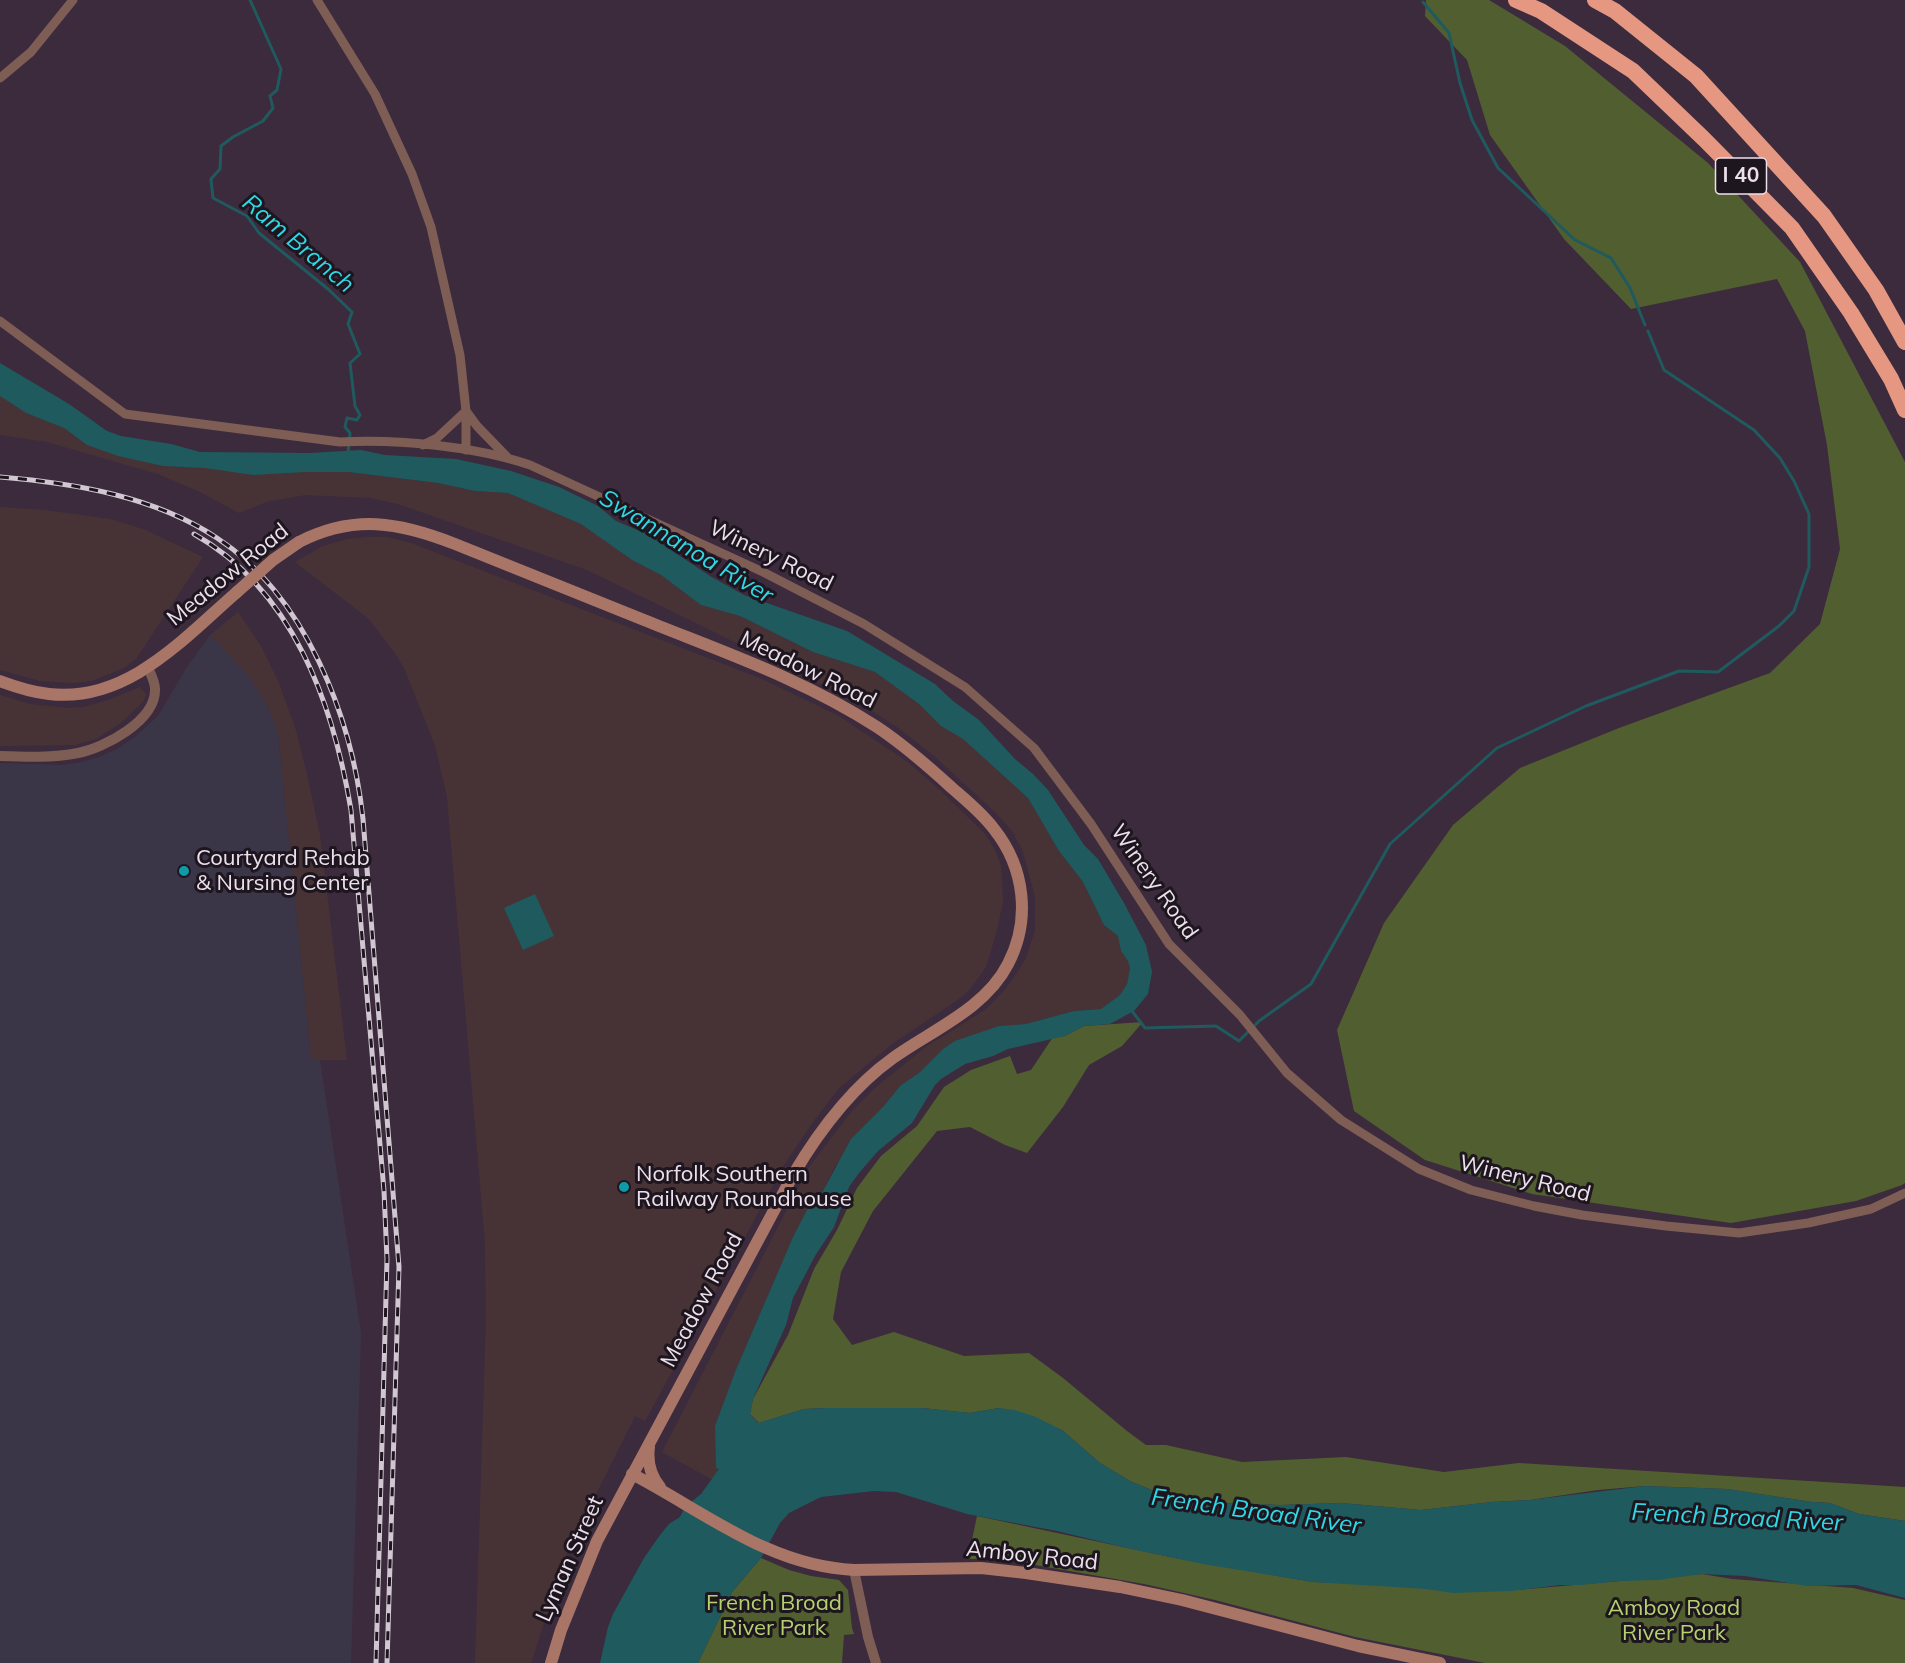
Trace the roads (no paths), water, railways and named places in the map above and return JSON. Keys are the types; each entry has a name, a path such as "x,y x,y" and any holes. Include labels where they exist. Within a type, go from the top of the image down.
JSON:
{"highway":[{"name":"I 40","path":"1516,0 1541,11 1633,71 1792,228 1851,313 1891,379 1905,410"},
{"name":"I 40","path":"1595,0 1615,11 1696,76 1824,216 1876,290 1905,342"}],"main road":[{"name":"Meadow Road","path":"0,681 48,694 74,695 110,687 148,668 273,560 298,542 333,528 353,524 388,524 409,528 445,540 803,686 866,720 916,757 982,815 998,834 1014,860 1022,890 1023,913 1015,950 1003,974 976,1004 893,1058 876,1072 820,1132 793,1175 632,1474"},
{"path":"651,1439 649,1464 654,1478 663,1490"},
{"name":"Amboy Road","path":"632,1474 763,1548 783,1557 822,1567 854,1570 981,1568 1120,1587 1182,1600 1358,1646 1440,1663"},
{"name":"Lyman Street","path":"551,1663 561,1630 585,1569 632,1474"}],"street":[{"path":"0,78 31,52 73,0"},
{"path":"317,0 375,94 412,174 431,227 460,356 466,411 466,450"},
{"name":"Winery Road","path":"0,321 125,414 340,442 360,441 423,446 507,457 530,465 763,572 864,624 965,687 1034,748 1090,824 1169,944 1240,1015 1287,1073 1341,1120 1419,1169 1471,1190 1534,1206 1645,1224 1739,1233 1808,1223 1871,1209 1905,1193"},
{"path":"423,446 437,438 466,411"},
{"path":"466,411 507,457"},
{"path":"0,756 76,754 116,739 141,717 153,699 154,684 148,668"},
{"path":"854,1570 876,1663"}],"water":[{"name":"French Broad River","path":"0,363 69,404 107,431 121,436 171,444 200,452 310,453 361,450 385,455 456,459 511,471 559,487 598,506 616,521 647,534 710,576 744,595 847,631 935,684 979,720 1048,790 1084,845 1098,859 1146,945 1152,972 1148,994 1134,1011 1110,1024 1084,1026 1065,1036 1008,1049 965,1064 935,1085 912,1123 878,1151 849,1187 834,1227 815,1256 793,1298 786,1325 753,1399 750,1414 758,1423 804,1409 922,1408 970,1413 999,1408 1015,1410 1062,1430 1100,1463 1130,1481 1166,1496 1214,1503 1281,1505 1341,1503 1421,1510 1645,1486 1727,1489 1830,1503 1859,1514 1905,1521 1905,1598 1856,1585 1807,1586 1745,1576 1702,1574 1658,1580 1453,1593 1426,1589 1313,1582 1203,1564 1057,1531 967,1514 896,1492 874,1491 821,1497 789,1513 780,1523 761,1558 732,1592 698,1663 600,1663 613,1614 644,1558 669,1524 680,1517 685,1507 701,1494 719,1469 716,1468 715,1426 735,1372 793,1237 809,1206 823,1191 851,1139 901,1085 919,1073 943,1049 955,1041 999,1026 1026,1024 1074,1011 1101,1009 1120,995 1127,984 1130,968 1121,951 1118,936 1104,925 1083,882 1059,851 1028,798 963,739 941,726 919,704 875,672 813,652 740,616 701,605 661,575 632,560 581,524 508,493 475,491 438,483 348,472 253,475 205,468 163,466 118,456 87,445 64,428 26,413 0,396"},
{"path":"535,894 554,936 523,950 504,908"}],"waterway":[{"name":"Ram Branch","path":"250,0 281,69 277,90 270,96 273,108 263,121 221,146 220,169 211,179 213,198 247,216 259,233 328,289 352,312 348,324 360,354 350,363 355,406 360,415 357,420 347,418 345,427 350,433 348,453"},
{"path":"1423,2 1449,33 1460,83 1472,120 1498,168 1575,240 1611,258 1630,288 1645,325"},
{"path":"1132,1011 1145,1028 1216,1026 1239,1041 1259,1021 1311,984 1390,844 1497,748 1586,706 1679,671 1718,672 1779,626 1794,611 1809,567 1809,514 1794,481 1780,458 1754,430 1664,370 1648,331"}],"railway":[{"path":"0,477 56,483 112,494 167,512 217,538 248,563 276,592 299,626 319,662 335,701 348,741 363,819 399,1267 387,1663"},
{"path":"194,534 228,558 258,586 282,618 303,653 320,690 333,730 351,810 384,1191 387,1259 376,1663"}],"place":[{"name":"Courtyard Rehab & Nursing Center","path":"184,871"},
{"name":"Norfolk Southern Railway Roundhouse","path":"624,1187"}],"water label":[{"name":"Swannanoa River","path":"686,547"}],"park label":[{"name":"French Broad River Park","path":"774,1616"},
{"name":"Amboy Road River Park","path":"1674,1620"}]}
